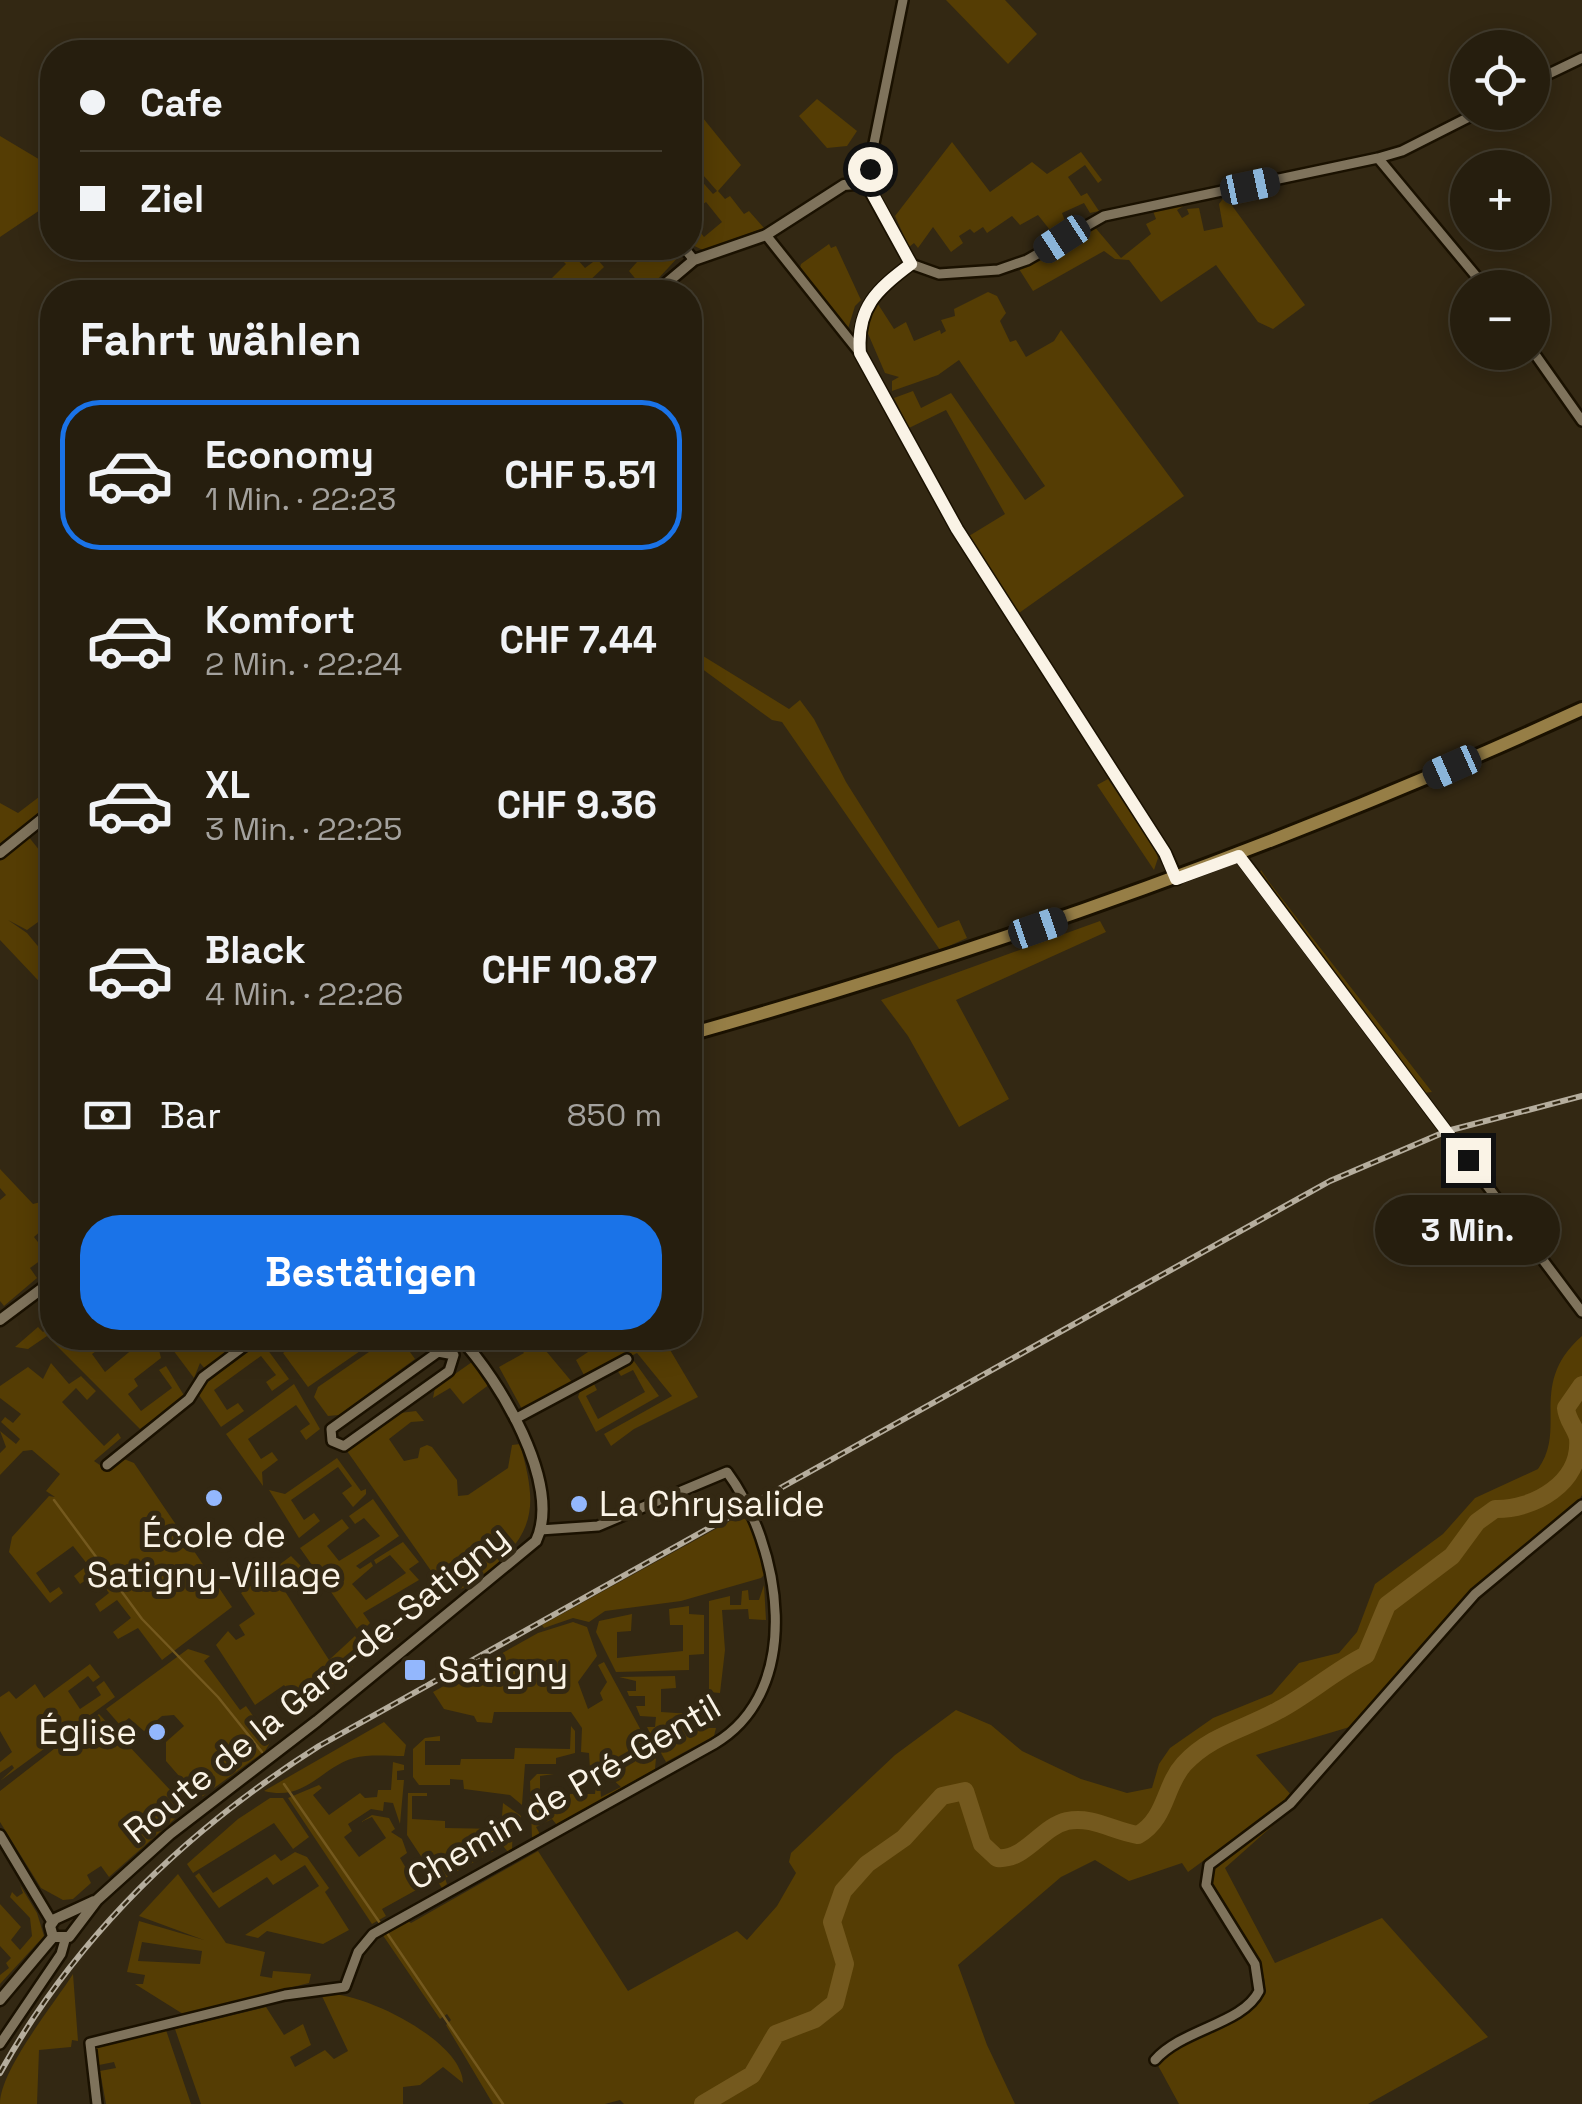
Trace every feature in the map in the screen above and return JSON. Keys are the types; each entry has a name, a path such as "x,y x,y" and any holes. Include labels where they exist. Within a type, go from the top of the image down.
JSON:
{"main road":[{"path":"702,1031 939,962 1239,856 1582,709"}],"street":[{"path":"903,0 866,182 911,264 939,274 998,270 1027,260 1104,216 1402,152 1450,127"},
{"path":"1550,73 1582,58"},
{"path":"1378,158 1471,270"},
{"path":"702,257 766,235 844,185 866,182"},
{"path":"766,235 860,353 957,529 1165,853 1176,879"},
{"path":"670,280 694,260"},
{"path":"860,353 860,326 867,304 911,264"},
{"path":"1546,370 1582,421"},
{"path":"0,853 40,821"},
{"path":"1239,856 1582,1312"},
{"path":"0,1320 40,1290"},
{"path":"107,1465 184,1404 203,1377 239,1350"},
{"path":"454,1355 442,1351 332,1429 334,1444 344,1446 440,1378 453,1368 458,1350"},
{"name":"Route de la Gare-de-Satigny","path":"0,2000 97,1900 204,1805 329,1712 533,1544 540,1530 537,1481 515,1419 495,1380 471,1350"},
{"path":"515,1419 627,1359"},
{"path":"426,1361 429,1370 440,1378"},
{"name":"Chemin de Pré-Gentil","path":"96,2104 90,2043 285,1995 346,1986 362,1945 383,1928 727,1736 746,1718 765,1686 772,1658 770,1566 756,1521 727,1472 598,1526 540,1530"},
{"path":"1155,2060 1172,2042 1242,2010 1259,1991 1256,1964 1206,1885 1204,1874 1212,1860 1290,1804 1475,1594 1582,1505"},
{"path":"0,1835 58,1920 64,1935 62,1954 0,2044"},
{"name":"Route de la Gare-de-Satigny","path":"58,1920 97,1900"},
{"path":"58,1920 64,1935"}],"shaded area":[{"path":"946,0 1005,0 1037,34 1008,64"},
{"path":"817,99 857,131 847,146 827,148 799,116"},
{"path":"702,117 741,165 718,191 725,199 730,196 744,214 749,211 764,228 703,250 702,234 704,237 722,222 706,202 702,205 702,182 713,194 717,191 702,174"},
{"path":"0,136 40,160 40,210 0,237"},
{"path":"952,142 990,192 1032,162 1047,174 1081,152 1102,180 1098,183 1085,165 1068,177 1081,196 1087,193 1099,211 1090,213 1084,203 1062,213 1068,229 1043,247 1038,239 1050,230 1038,215 1020,225 1012,216 987,233 983,227 974,233 970,229 959,236 963,243 951,252 933,227 918,248 914,243 909,247 895,216"},
{"path":"1225,196 1305,305 1273,329 1258,322 1216,265 1161,302 1129,260 1115,259 1104,251 1033,291 1019,269 1093,225 1121,258 1151,234 1146,224 1156,219 1153,211 1185,205 1177,210 1182,218 1189,214 1187,209 1199,208 1204,231 1223,227 1219,204"},
{"path":"829,244 831,248 836,246 861,300 855,306 847,332 799,272 801,264"},
{"path":"562,260 578,260 585,268 598,260 604,267 590,280 550,280 566,264"},
{"path":"639,260 675,260 657,280 636,280 629,271"},
{"path":"988,292 997,296 1006,313 1000,321 1010,342 1016,340 1026,357 1054,341 1061,330 1184,496 1019,613 969,536 1005,514 946,410 909,428 894,398 913,391 921,408 951,393 1025,500 1045,486 959,360 938,375 892,391 892,381 899,377 885,373 866,329 876,301 894,329 906,322 914,341 940,330 941,334 946,331 941,320 955,316 954,309"},
{"path":"702,655 789,709 800,700 846,782 938,928 959,920 967,938 940,950 782,722 772,720 702,669"},
{"path":"1108,779 1155,850 1158,858 1154,870 1097,785"},
{"path":"40,796 40,813 0,845 0,803 18,813"},
{"path":"28,836 40,851 40,921 27,930 8,920 40,949 40,982 0,940 0,859"},
{"path":"1261,870 1432,1092 1423,1093 1408,1075 1257,878"},
{"path":"1100,921 1106,932 956,1000 1009,1099 959,1127 908,1036 881,1000"},
{"path":"0,1169 33,1204 40,1202 40,1232 34,1237 40,1245 40,1261 30,1268 37,1278 4,1306 0,1301 0,1200 6,1195 0,1188"},
{"path":"38,1327 40,1341 28,1349 15,1347"},
{"path":"1582,1336 1582,1495 1575,1508 1490,1575 1353,1726 1256,1755 1292,1796 1188,1872 1182,1863 1129,1881 1095,1860 1061,1877 958,1965 987,2045 1015,2104 624,2104 620,2100 605,2104 493,2104 446,2025 451,2020 447,2014 440,2019 382,1934 407,1920 411,1923 538,1851 628,1991 737,1931 747,1940 777,1906 796,1873 789,1862 791,1853 895,1755 956,1710 991,1725 1022,1751 1081,1779 1127,1793 1152,1788 1159,1764 1170,1748 1213,1718 1272,1694 1299,1663 1339,1653 1357,1632 1375,1584 1443,1534 1475,1498 1538,1469 1550,1438 1556,1371"},
{"path":"61,1350 98,1350 92,1354 105,1372 132,1350 159,1350 161,1358 134,1379 138,1386 128,1394 141,1411 172,1388 159,1370 166,1366 185,1397 140,1429"},
{"path":"173,1350 233,1350 206,1370 200,1363 194,1378"},
{"path":"251,1350 268,1350 289,1379 272,1391 266,1382 276,1375 261,1356 214,1390 227,1410 238,1403 244,1411 221,1427 199,1395 207,1382"},
{"path":"287,1350 362,1350 308,1387 283,1353"},
{"path":"372,1350 409,1350 415,1359 339,1415 328,1416 314,1397 318,1387"},
{"path":"522,1350 545,1350 572,1382 571,1387 522,1409 499,1367 524,1353"},
{"path":"591,1350 626,1350 624,1359 585,1377 576,1360"},
{"path":"626,1350 670,1350 698,1397 634,1429 611,1446 604,1434 672,1396 637,1353 629,1357"},
{"path":"634,1361 659,1396 596,1432 578,1397 580,1391 594,1384 597,1390 586,1396 598,1419 645,1392 633,1370 621,1376 617,1370"},
{"path":"472,1362 490,1384 463,1404 450,1388 433,1398 435,1388"},
{"path":"51,1363 69,1384 81,1376 96,1391 87,1400 76,1388 62,1402 104,1446 118,1433 121,1438 94,1461 107,1470 124,1459 134,1463 232,1607 162,1660 138,1628 118,1639 113,1632 131,1618 117,1600 100,1612 95,1604 109,1593 95,1574 80,1584 74,1576 88,1565 73,1546 36,1573 50,1593 59,1587 63,1593 50,1603 9,1552 12,1537 49,1496 55,1497 46,1491 60,1474 32,1450 23,1451 0,1475 0,1453 6,1447 0,1431 16,1444 20,1439 1,1422 5,1417 13,1423 21,1414 0,1398 0,1386 28,1367 43,1379"},
{"path":"294,1384 320,1429 306,1440 300,1431 310,1424 296,1405 248,1439 261,1459 272,1452 278,1460 262,1472 263,1486 226,1434"},
{"path":"416,1411 424,1421 411,1422 389,1439 404,1461 418,1458 420,1448 432,1447 457,1480 458,1496 468,1495 508,1468 512,1445 520,1444 529,1480 530,1511 519,1539 477,1579 446,1593 443,1587 460,1586 473,1575 459,1557 439,1570 445,1580 441,1585 347,1451 400,1413"},
{"path":"337,1458 361,1491 366,1489 366,1494 353,1507 342,1493 352,1486 338,1467 291,1500 304,1520 314,1513 320,1521 299,1538 269,1490 285,1494"},
{"path":"373,1499 399,1536 356,1566 360,1569 371,1562 373,1566 352,1584 366,1600 406,1573 390,1555 376,1564 374,1560 403,1542 419,1562 409,1569 419,1580 363,1613 370,1623 366,1627 379,1644 390,1636 393,1640 401,1637 374,1653 300,1548 342,1519 349,1528 327,1546 339,1561 380,1536 364,1518 355,1524 349,1516"},
{"path":"748,1511 766,1573 761,1578 681,1601 605,1611 589,1622 573,1618 544,1628 542,1625"},
{"path":"291,1556 306,1571 298,1577 294,1571 279,1582 329,1660 355,1636 362,1647 348,1657 353,1666 303,1710 284,1685 255,1705 216,1645 228,1631 236,1640 245,1635 239,1625 255,1614 241,1593"},
{"path":"764,1585 766,1620 749,1619 748,1609 722,1610 725,1650 720,1693 709,1692 709,1601 730,1596 730,1605 741,1605 742,1591 748,1590 749,1600 759,1600"},
{"path":"689,1606 689,1614 704,1615 704,1654 689,1655 689,1670 616,1672 596,1632 599,1621 632,1614 631,1631 617,1632 617,1658 683,1651 683,1625 670,1625 669,1609"},
{"path":"573,1622 587,1627 597,1656 578,1682 588,1709 603,1700 600,1693 607,1682 598,1665 604,1662 656,1758 655,1769 557,1825 552,1819 536,1827 540,1834 532,1838 530,1781 537,1774 554,1774 540,1776 540,1801 569,1801 570,1794 595,1794 596,1784 600,1784 601,1797 621,1787 600,1768 590,1769 589,1753 581,1752 582,1728 571,1712 494,1712 492,1723 477,1722 474,1716 444,1709 433,1692 538,1633"},
{"path":"188,1649 210,1656 204,1661 240,1710 246,1706 271,1741 265,1751 199,1799 166,1761 166,1742 184,1726 174,1715 162,1716 144,1731 129,1718 120,1725 106,1709"},
{"path":"90,1664 100,1677 93,1682 88,1676 68,1691 80,1709 101,1695 96,1687 104,1681 115,1697 0,1781 14,1768 12,1765 0,1773 0,1762 12,1752 0,1731 0,1697 9,1691 16,1699 35,1684 44,1698"},
{"path":"675,1676 676,1688 661,1689 661,1712 707,1715 708,1728 716,1728 714,1736 666,1762 656,1744 664,1744 664,1734 650,1733 647,1727 655,1727 656,1717 640,1716 636,1706 645,1706 645,1696 629,1696 627,1691 636,1691 636,1681 619,1677"},
{"path":"99,1714 187,1808 109,1877 101,1866 87,1875 91,1883 73,1899 63,1900 41,1888 0,1822 0,1791"},
{"path":"384,1722 406,1745 404,1756 354,1758 302,1788 279,1793 264,1791"},
{"path":"571,1726 575,1731 575,1753 556,1758 556,1764 525,1764 522,1805 510,1795 464,1789 463,1780 450,1779 450,1785 419,1785 413,1777 413,1749 425,1738 440,1736 440,1741 425,1741 425,1765 460,1765 461,1759 514,1759 515,1748 570,1749"},
{"path":"393,1762 404,1765 404,1770 397,1771 397,1780 404,1780 400,1824 393,1803 384,1802 383,1811 371,1809 348,1824 352,1831 344,1837 359,1857 386,1838 372,1817 361,1822 372,1815 389,1818 395,1829 391,1832 402,1839 407,1853 400,1858 418,1889 382,1909 386,1916 372,1924 288,1798 319,1785 322,1788 313,1795 329,1815 360,1793 365,1798 377,1797 378,1790 391,1790"},
{"path":"408,1793 427,1793 412,1796 412,1819 445,1821 445,1828 501,1829 503,1803 521,1816 520,1821 513,1820 512,1850 508,1852 503,1846 445,1878 447,1884 442,1888 407,1835"},
{"path":"270,1798 283,1798 309,1837 293,1849 274,1823 193,1873 187,1864 238,1819"},
{"path":"1288,1812 1225,1868 1275,1963 1382,1918 1488,2037 1368,2104 1179,2104 1155,2060 1260,1997 1265,1984 1255,1955 1218,1899 1211,1872"},
{"path":"295,1852 307,1857 329,1888 325,1892 349,1930 323,1944 267,1931 258,1938 245,1935 319,1886 305,1865 273,1885 267,1877 219,1908 195,1876 199,1873 213,1893 275,1854 281,1861"},
{"path":"178,1874 226,1943 265,1952 260,1976 272,1978 273,1971 311,1974 309,1983 183,2014 135,1984 143,1984 145,1975 127,1972 139,1921 204,1940 139,1916","holes":["142,1942 202,1951 200,1964 138,1961"]},
{"path":"20,1885 37,1913 44,1936 0,1984 0,1975 9,1968 6,1963 11,1958 0,1946 0,1904 21,1927 11,1940 20,1950 32,1936 30,1918 10,1897 12,1892 17,1897 23,1893"},
{"path":"73,1974 78,2041 72,2040 71,2047 39,2050 37,2104 0,2104 2,2090 18,2056"},
{"path":"321,1994 360,2000 407,2021 446,2051 458,2067 463,2083 443,2067 420,2085 403,2087 403,2104 201,2104 175,2029 266,2007 284,2035 303,2024 311,2045 290,2057 295,2067 325,2050 334,2059 348,2051"},
{"path":"166,2030 191,2104 106,2104 100,2071 116,2068 114,2062 99,2065 96,2046"}],"waterway":[{"path":"703,2104 752,2075 776,2034 815,2019 835,2003 845,1964 832,1922 843,1891 867,1864 904,1838 942,1796 965,1791 982,1844 997,1858 1016,1854 1067,1821 1094,1822 1138,1835 1155,1820 1177,1773 1195,1754 1290,1704 1366,1655 1387,1605 1452,1556 1477,1522 1495,1509 1539,1499 1564,1481 1577,1454 1578,1438 1566,1408 1582,1385"},
{"path":"54,1500 142,1619 218,1697 262,1752"},
{"path":"284,1784 382,1926"},
{"path":"387,1933 503,2104"}],"railway":[{"path":"0,2073 63,1976 139,1889 225,1813 319,1746 1330,1181 1447,1131 1582,1096"}],"place":[{"name":"École de Satigny-Village","path":"214,1498"},
{"name":"La Chrysalide","path":"579,1504"},
{"name":"Satigny","path":"415,1670"},
{"name":"Église","path":"157,1732"}],"route":[{"path":"870,169 866,182 911,264 878,290 863,310 860,353 957,529 1165,853 1176,879 1239,856 1468,1160"}]}
